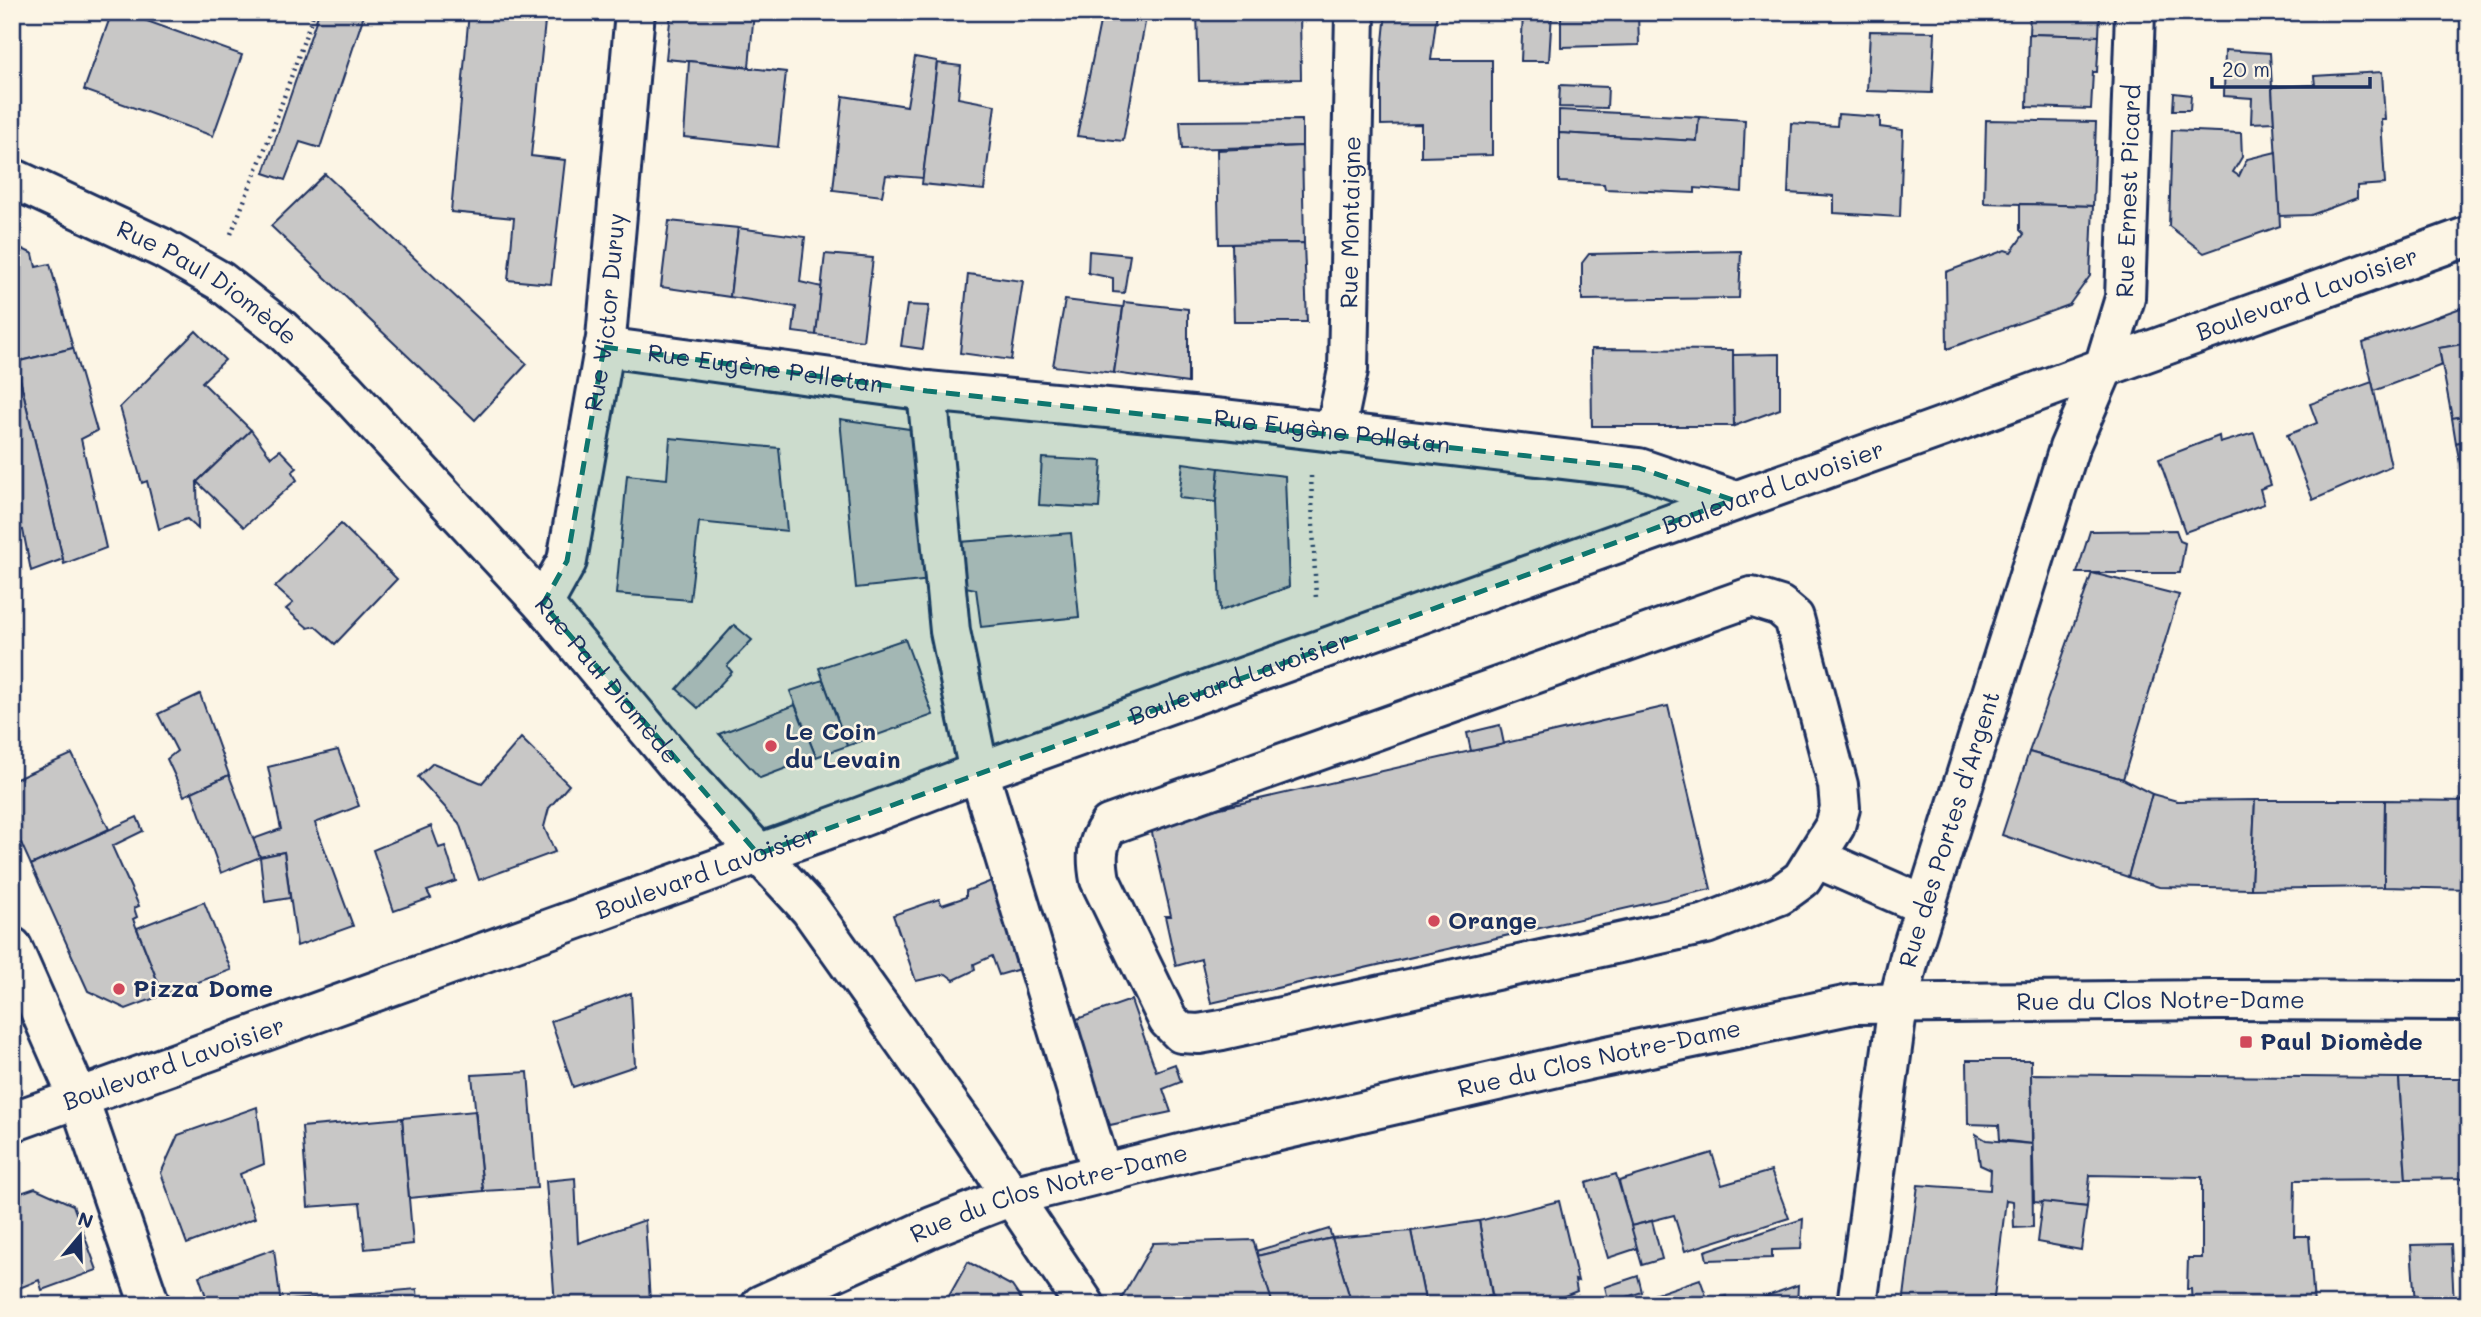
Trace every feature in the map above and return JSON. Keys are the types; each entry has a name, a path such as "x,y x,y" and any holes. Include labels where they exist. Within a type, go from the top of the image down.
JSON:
{"street":[{"name":"Rue Victor Duruy","path":"543,604 567,561 604,346 635,12"},
{"name":"Rue Montaigne","path":"1335,433 1348,370 1355,12"},
{"name":"Rue Ernest Picard","path":"2104,367 2124,298 2135,12"},
{"name":"Rue Paul Diomède","path":"12,177 162,248 214,278 280,328 344,389 543,604 681,769 810,909 1012,1196 1085,1305"},
{"name":"Boulevard Lavoisier","path":"12,1122 2469,236"},
{"name":"Rue Eugène Pelletan","path":"604,346 927,391 1224,419 1639,468 1733,500"},
{"name":"Rue des Portes d'Argent","path":"1857,1305 1898,1004 1912,948 2069,449 2104,367"},
{"path":"927,391 950,631 979,772 1102,1173"},
{"path":"1751,597 1780,606 1794,618 1838,785 1840,808 1835,826 1816,858 1802,879 1780,895 1706,924 1199,1034 1181,1033 1168,1020 1100,880 1096,859 1100,837 1109,825 1751,597"},
{"path":"1816,858 1926,906"},
{"path":"12,947 79,1098 150,1305"},
{"name":"Rue du Clos Notre-Dame","path":"761,1305 932,1227 1012,1196 1588,1060 1854,1004 2216,1000 2469,1001"}],"path":[{"path":"214,278 272,131 314,12"},
{"path":"1319,650 1310,477 1335,433"}],"highlighted area":[{"path":"604,347 927,391 1639,468 1733,500 979,772 758,854 543,604 567,561"}],"building":[{"path":"112,12 122,12 242,55 213,136 84,90"},
{"path":"319,12 365,12 320,148 300,142 285,180 264,173"},
{"path":"469,12 546,12 531,156 565,160 551,284 508,280 514,218 451,212"},
{"path":"671,12 754,12 749,67 666,59"},
{"path":"1102,12 1147,12 1123,141 1077,136"},
{"path":"1197,12 1300,12 1301,79 1199,81"},
{"path":"1386,12 1437,12 1431,60 1492,60 1492,155 1421,157 1421,124 1381,125 1381,62"},
{"path":"1523,12 1552,12 1549,61 1521,61"},
{"path":"1566,12 1638,12 1639,45 1561,47 1561,17 1566,16"},
{"path":"2030,12 2100,12 2099,36 2029,34"},
{"path":"1870,31 1935,32 1932,93 1867,91"},
{"path":"2029,34 2099,36 2091,109 2027,107"},
{"path":"2225,50 2270,53 2274,122 2251,123 2252,98 2224,96"},
{"path":"915,57 937,61 923,178 886,175 882,196 833,190 843,96 907,106"},
{"path":"689,61 786,72 778,147 684,137"},
{"path":"937,63 961,66 958,98 995,105 984,190 922,184"},
{"path":"2382,72 2385,120 2381,120 2385,184 2357,186 2357,198 2311,215 2279,216 2272,87 2315,85 2314,76"},
{"path":"1560,85 1608,87 1607,108 1559,107"},
{"path":"2174,93 2191,95 2190,110 2173,110"},
{"path":"1559,110 1699,117 1697,141 1559,133"},
{"path":"1838,114 1880,117 1880,127 1903,130 1900,217 1834,213 1834,196 1788,193 1791,123 1837,126"},
{"path":"1699,117 1745,120 1742,192 1695,188 1695,193 1605,189 1604,184 1559,182 1559,133 1697,141"},
{"path":"1302,120 1302,146 1182,149 1180,121"},
{"path":"1986,120 2096,122 2093,206 1984,203"},
{"path":"2172,130 2241,133 2242,157 2233,172 2239,176 2247,159 2276,152 2280,226 2204,253 2169,226"},
{"path":"1302,146 1304,243 1219,244 1217,150"},
{"path":"325,174 527,364 475,420 271,226"},
{"path":"2020,204 2093,206 2090,276 2069,305 1947,349 1946,272 2005,250 2011,252 2024,234 2020,230"},
{"path":"669,221 738,228 730,297 661,287"},
{"path":"738,228 805,237 800,282 822,287 816,335 793,332 796,307 730,297"},
{"path":"1304,243 1307,322 1234,322 1232,244"},
{"path":"12,244 33,254 36,267 50,264 73,348 16,362 12,347"},
{"path":"1089,251 1130,255 1124,293 1113,292 1113,278 1088,273"},
{"path":"1741,251 1739,298 1582,300 1582,263 1589,254"},
{"path":"825,254 873,258 863,341 816,335"},
{"path":"968,274 1023,281 1011,360 960,353"},
{"path":"1065,300 1123,307 1114,373 1053,366"},
{"path":"1124,302 1188,309 1188,383 1114,373"},
{"path":"907,305 929,306 923,349 901,346"},
{"path":"2469,305 2469,343 2439,348 2442,365 2374,391 2363,343"},
{"path":"196,331 225,360 202,382 251,430 197,482 198,529 187,519 159,529 147,481 142,483 120,407"},
{"path":"2469,343 2469,415 2452,418 2439,348"},
{"path":"73,348 97,431 81,439 106,548 64,564 16,362"},
{"path":"1591,349 1733,350 1734,426 1592,426"},
{"path":"1780,354 1780,409 1734,426 1733,355"},
{"path":"19,375 63,559 31,571 23,530 17,531 12,512 12,378"},
{"path":"2372,382 2391,466 2313,500 2287,435 2317,423 2310,404"},
{"path":"2469,415 2469,440 2456,443 2452,418"},
{"path":"840,419 916,430 931,580 856,588"},
{"path":"251,430 271,457 280,450 297,468 292,472 297,480 244,527 197,482"},
{"path":"2254,433 2271,485 2260,489 2264,504 2185,532 2159,459 2219,436 2220,443"},
{"path":"670,438 779,448 787,531 699,522 690,600 616,594 627,475 667,479"},
{"path":"2469,440 2469,510 2456,443"},
{"path":"1042,458 1102,461 1099,508 1039,505"},
{"path":"1183,463 1219,468 1216,502 1179,498"},
{"path":"1219,468 1285,476 1289,587 1220,611 1216,502"},
{"path":"341,524 397,579 335,644 315,626 308,628 286,609 293,603 275,587"},
{"path":"2176,530 2180,541 2185,543 2180,573 2077,573 2090,531"},
{"path":"1071,533 1079,617 981,627 976,589 965,587 960,542"},
{"path":"2092,573 2179,595 2123,779 2029,752"},
{"path":"734,625 752,640 727,666 732,672 698,708 677,689"},
{"path":"905,639 933,715 847,746 819,668"},
{"path":"823,680 847,746 816,757 790,691"},
{"path":"200,694 229,775 184,796 167,759 177,751 158,714"},
{"name":"Le Coin du Levain","path":"795,705 816,757 760,778 719,734"},
{"path":"1668,706 1711,889 1211,1003 1201,959 1176,966 1165,916 1171,916 1150,824"},
{"path":"2465,707 2469,707 2469,801 2462,801"},
{"path":"1500,725 1504,744 1471,751 1467,733"},
{"path":"521,738 569,785 549,808 544,827 555,852 479,880 459,823 418,777 433,763 482,783"},
{"path":"338,750 359,806 315,823 353,926 297,946 284,852 260,857 253,839 281,829 268,767"},
{"path":"2029,752 2123,779 2152,794 2128,877 2002,835"},
{"path":"72,754 109,829 31,865 12,823 12,781"},
{"path":"229,775 260,857 221,873 192,792"},
{"path":"2152,794 2177,801 2255,800 2251,889 2159,887 2128,877"},
{"path":"2255,800 2385,800 2384,887 2251,889"},
{"path":"2385,800 2469,801 2469,889 2384,887"},
{"path":"137,817 143,831 112,846 139,906 134,908 137,917 133,919 163,995 126,1009 88,991 31,865"},
{"path":"431,826 439,848 445,846 456,881 427,891 431,898 394,911 373,850"},
{"path":"284,852 290,898 265,902 260,857"},
{"path":"994,880 1023,968 999,975 992,956 974,964 975,970 954,980 946,974 916,981 893,915 939,899 942,905 966,897 966,891"},
{"path":"204,902 231,970 163,995 137,928"},
{"path":"631,993 635,1066 573,1087 551,1021"},
{"path":"1131,1000 1156,1071 1175,1064 1181,1082 1163,1089 1171,1112 1110,1125 1071,1021"},
{"path":"1967,1060 2031,1060 2032,1144 2000,1140 1999,1125 1968,1124"},
{"path":"528,1072 537,1188 483,1191 472,1075"},
{"path":"2031,1074 2399,1078 2406,1179 2295,1180 2294,1236 2309,1236 2314,1305 2192,1305 2191,1289 2187,1289 2188,1258 2202,1258 2202,1177 2090,1175 2087,1207 2034,1202"},
{"path":"2399,1078 2469,1078 2469,1178 2406,1179"},
{"path":"257,1107 264,1164 240,1174 255,1218 187,1244 161,1173 178,1135"},
{"path":"475,1111 483,1191 409,1198 402,1118"},
{"path":"402,1118 413,1244 365,1249 360,1203 308,1207 302,1127"},
{"path":"1976,1134 1986,1140 2032,1144 2033,1227 2014,1228 2013,1201 2006,1200 1993,1305 1903,1305 1918,1185 1990,1190 1991,1170 1980,1165"},
{"path":"1712,1153 1722,1185 1771,1171 1789,1218 1685,1251 1674,1215 1631,1226 1619,1181"},
{"path":"1616,1174 1638,1248 1608,1258 1586,1183"},
{"path":"575,1178 578,1243 645,1220 650,1302 641,1305 555,1305 546,1181"},
{"path":"35,1188 73,1205 97,1270 42,1290 39,1280 12,1291 12,1196"},
{"path":"1559,1201 1578,1281 1575,1280 1577,1291 1542,1305 1494,1305 1479,1221"},
{"path":"2042,1202 2087,1207 2081,1250 2037,1242"},
{"path":"1803,1219 1801,1249 1772,1250 1772,1258 1707,1260 1705,1251"},
{"path":"1479,1221 1492,1296 1447,1305 1426,1305 1411,1231"},
{"path":"1652,1221 1662,1259 1642,1265 1631,1226"},
{"path":"1329,1229 1332,1238 1257,1256 1256,1251"},
{"path":"1411,1231 1426,1305 1352,1305 1332,1238"},
{"path":"1332,1238 1350,1298 1329,1305 1273,1305 1257,1256"},
{"path":"1253,1240 1273,1305 1126,1305 1121,1299 1153,1243"},
{"path":"2451,1244 2454,1305 2415,1305 2411,1245"},
{"path":"274,1249 281,1305 209,1305 199,1276"},
{"path":"968,1262 1012,1286 1025,1305 944,1305"},
{"path":"1638,1276 1642,1292 1609,1303 1605,1287"},
{"path":"1700,1279 1708,1301 1726,1296 1729,1305 1657,1305 1653,1295"},
{"path":"1798,1285 1797,1305 1751,1305 1750,1302"},
{"path":"417,1289 418,1305 281,1305 281,1301"}],"place":[{"name":"Le Coin du Levain","path":"771,746"},
{"name":"Orange","path":"1434,921"},
{"name":"Pizza Dome","path":"119,989"},
{"name":"Paul Diomède","path":"2246,1042"}]}
